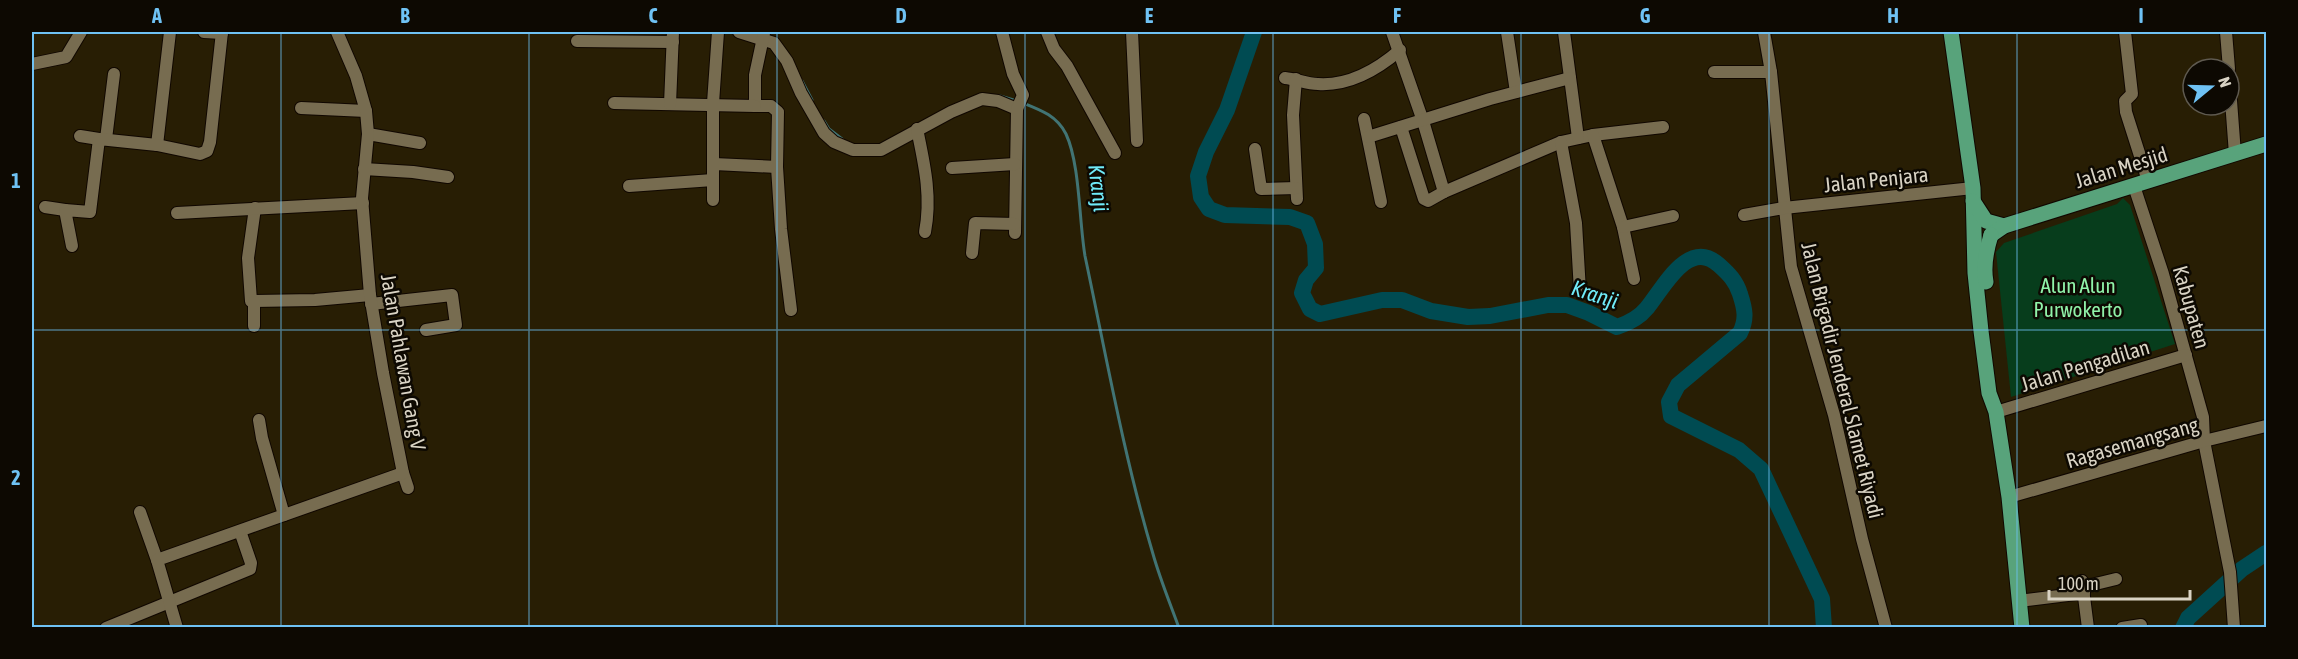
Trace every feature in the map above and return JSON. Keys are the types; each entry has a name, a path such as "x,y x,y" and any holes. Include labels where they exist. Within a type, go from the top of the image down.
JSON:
{"main road":[{"path":"1951,32 1977,218 1991,235 1986,251 1984,272 1998,391 1994,407"},
{"name":"Jalan Mesjid","path":"1991,235 2004,226 2266,144"},
{"path":"1974,198 1986,220 2004,226"},
{"path":"1974,198 1975,273 1987,378 2009,497 2022,627"}],"street":[{"path":"32,64 66,57 81,32"},
{"path":"157,145 170,32"},
{"path":"80,136 157,145 200,153 207,151 210,142 222,32 204,32"},
{"name":"Jalan Pahlawan Gang V","path":"157,560 403,473 370,300 363,203 368,134 366,111 356,76 337,32"},
{"path":"713,200 713,104 718,32"},
{"path":"739,32 763,35 774,43 781,51 817,123 834,142 853,150 881,150 917,129 982,99 1019,105"},
{"path":"972,253 975,223 1015,229 1015,164 1019,105 1023,93 1013,74 1002,32"},
{"path":"1047,32 1054,50 1061,58 1114,153"},
{"path":"1056,32 1062,48 1061,58"},
{"path":"1132,32 1137,141"},
{"path":"1392,32 1400,50 1444,192"},
{"path":"1507,32 1516,92"},
{"path":"1564,32 1578,138"},
{"name":"Jalan Brigadir Jenderal Slamet Riyadi","path":"1764,32 1771,72 1791,267 1834,416 1862,539 1886,627"},
{"name":"Kabupaten","path":"2125,32 2132,94 2126,101 2126,112 2163,274 2204,417 2204,441 2230,572 2234,627"},
{"path":"2226,32 2228,57"},
{"path":"755,106 755,75 763,35"},
{"path":"578,40 673,37 670,104"},
{"path":"1255,149 1261,189 1296,193 1290,79 1317,84 1340,83 1370,72 1400,50"},
{"path":"1714,72 1771,72"},
{"path":"45,207 90,212 114,74"},
{"path":"1368,137 1570,78"},
{"path":"614,103 771,106 778,112 777,167 781,229 791,310"},
{"path":"301,108 366,111"},
{"path":"2232,117 2235,154"},
{"path":"1364,119 1381,202"},
{"path":"1401,127 1424,199 1428,201 1561,142 1593,135 1663,127"},
{"path":"917,129 927,182 928,211 925,232"},
{"path":"368,134 420,143"},
{"path":"1593,135 1623,227 1634,279"},
{"path":"1561,142 1576,223 1580,291"},
{"path":"714,164 777,167"},
{"path":"952,168 1015,164"},
{"path":"364,169 448,177"},
{"path":"629,186 712,180"},
{"name":"Jalan Penjara","path":"1744,214 1784,208 1974,198"},
{"path":"177,213 363,203"},
{"path":"254,326 254,302 249,295 248,258 255,208"},
{"path":"66,210 72,246"},
{"path":"1623,227 1673,216"},
{"path":"254,302 370,300 452,295 456,325 426,330"},
{"name":"Jalan Pengadilan","path":"1994,407 2186,355"},
{"path":"2204,417 2220,438"},
{"path":"259,420 284,515"},
{"name":"Ragasemangsang","path":"2009,497 2204,441 2266,426"},
{"path":"403,473 408,488"},
{"path":"140,512 177,627"},
{"path":"106,627 250,569 251,563 240,531"},
{"path":"2019,601 2116,579"},
{"path":"2083,587 2088,627"},
{"path":"2122,627 2141,625"}],"green space":[{"name":"Alun Alun Purwokerto","path":"2123,198 2130,205 2175,344 2011,397 1996,252 2004,243 2117,204"}],"waterway":[{"name":"Kranji","path":"1254,32 1227,110 1206,152 1198,176 1201,197 1209,209 1225,215 1290,217 1307,223 1315,244 1316,268 1306,280 1302,293 1310,309 1320,314 1382,300 1402,300 1431,311 1468,317 1490,316 1548,305 1567,305 1617,327 1641,315 1677,269 1687,261 1697,257 1708,258 1732,278 1742,299 1744,323 1740,333 1678,385 1669,402 1671,416 1739,450 1761,469 1822,599 1824,628"},
{"name":"Kranji","path":"802,81 812,100"},
{"name":"Kranji","path":"1000,96 1017,101"},
{"name":"Kranji","path":"1023,103 1053,118 1066,134 1071,146 1077,177 1085,256 1124,443 1156,563 1179,628"},
{"name":"Kranji","path":"824,121 829,129 842,139"},
{"name":"Kranji","path":"2183,628 2188,618 2242,569 2266,553"}]}
